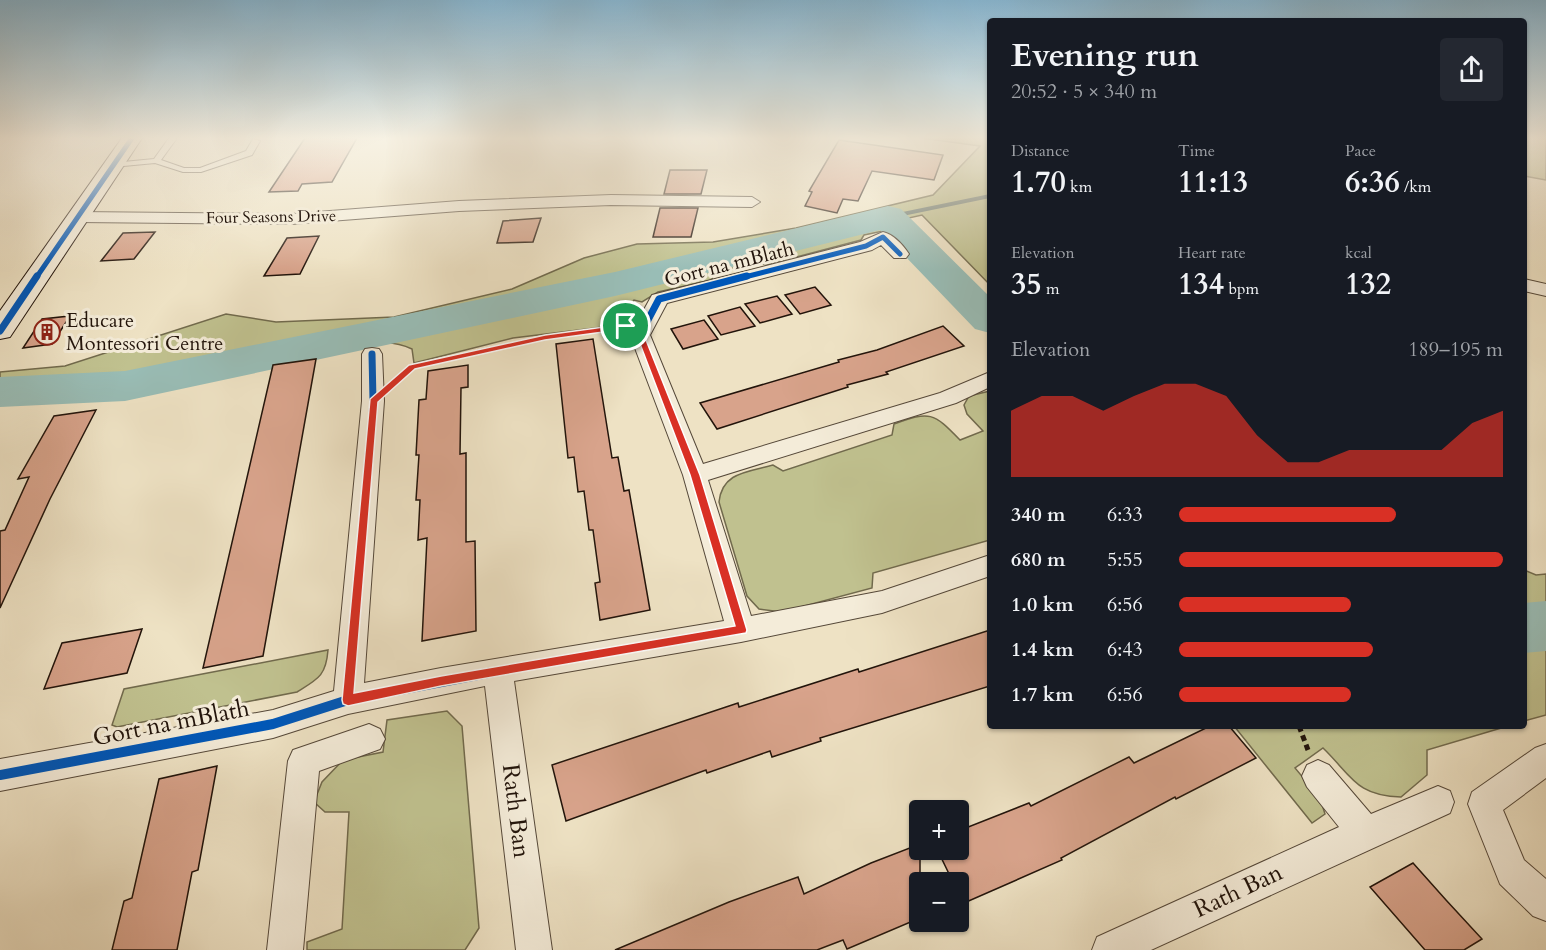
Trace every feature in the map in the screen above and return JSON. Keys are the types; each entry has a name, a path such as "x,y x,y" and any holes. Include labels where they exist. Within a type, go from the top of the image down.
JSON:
{"main road":[{"path":"0,331 101,182"}],"street":[{"name":"Four Seasons Drive","path":"78,217 291,219 459,206 611,200 753,202"},
{"name":"Gort na mBlath","path":"640,335 660,299 866,246 883,237 900,254"},
{"path":"1527,286 1546,290"},
{"path":"640,335 695,475 741,630"},
{"path":"348,700 373,401 372,354"},
{"path":"695,475 955,406 987,382"},
{"name":"Gort na mBlath","path":"0,775 273,724 348,700 498,671 741,630 882,602 987,566"},
{"name":"Rath Ban","path":"498,671 534,950"},
{"path":"285,950 304,761 369,739"},
{"path":"1546,759 1484,804 1512,872 1546,903"},
{"path":"1318,776 1365,833"},
{"name":"Rath Ban","path":"1110,950 1438,802"}],"path":[{"path":"373,401 412,367 545,337 626,326 640,335"}],"green space":[{"path":"945,182 987,182 987,282 922,215 546,299 887,225 919,260 915,260 883,231 864,235 861,240 766,265 757,262 713,273 712,280 658,292 642,302 634,300 620,325 513,338 414,363 412,349 404,346 380,343 348,351 343,345 121,396 0,403 0,372 65,366 226,314 276,322 394,317 512,289 584,258 637,244 713,242 796,228 933,195"},
{"path":"987,392 987,541 873,573 872,588 782,612 759,609 747,596 719,502 725,485 731,479 746,472 773,465 783,471 892,435 894,424 916,417 937,419 960,440 983,431 967,414 964,405 969,396"},
{"path":"1527,571 1536,575 1546,574 1546,715 1527,720"},
{"path":"328,650 325,666 320,676 297,692 117,727 112,725 124,689"},
{"path":"447,711 462,726 479,928 465,950 307,950 307,942 342,929 349,812 325,812 314,802 322,782 343,760 383,752 387,720"},
{"path":"1236,729 1498,729 1427,750 1427,775 1401,797 1374,793 1356,783 1323,748 1295,768 1320,798 1325,814 1312,823"}],"building":[{"path":"275,182 327,182 302,184 298,191 269,192"},
{"path":"667,182 704,182 701,194 664,194"},
{"path":"814,182 867,182 858,201 843,199 837,213 805,206 812,192 809,191"},
{"path":"660,208 698,208 691,237 653,237"},
{"path":"541,218 533,242 497,243 503,221"},
{"path":"155,232 134,259 101,261 123,233"},
{"path":"319,236 300,274 264,276 287,238"},
{"path":"815,287 831,305 800,314 785,295"},
{"path":"777,296 792,314 760,323 745,304"},
{"path":"740,307 755,326 721,335 708,316"},
{"name":"Educare Montessori Centre","path":"70,316 52,344 23,348 42,319"},
{"path":"704,320 718,339 683,349 671,329"},
{"path":"943,326 964,346 886,372 888,374 847,385 848,387 717,429 700,403 877,350"},
{"path":"593,339 612,458 618,457 624,491 629,490 650,610 600,620 595,583 600,582 593,530 589,530 584,491 578,492 574,457 568,458 556,344"},
{"path":"316,359 263,656 203,668 273,365"},
{"path":"468,365 468,387 461,388 460,454 466,453 466,542 475,541 476,631 422,641 427,538 418,540 420,500 416,500 419,455 416,455 419,400 426,399 428,371"},
{"path":"96,410 50,499 0,608 0,531 5,530 29,477 18,479 54,416"},
{"path":"142,629 127,673 44,689 62,643"},
{"path":"987,631 987,687 820,738 821,741 772,757 770,751 707,773 706,770 566,821 552,765 738,703 739,707 858,669 859,672"},
{"path":"1204,729 1232,729 1256,758 1176,799 1175,797 1061,858 1062,860 969,901 969,872 948,872 942,860 969,860 969,827 1029,803 1031,806 1129,757 1134,763"},
{"path":"217,766 198,870 192,872 177,950 112,950 124,901 132,898 159,779"},
{"path":"909,848 909,860 920,860 920,872 909,872 909,923 847,949 843,940 817,950 615,950 729,902 798,877 804,894"},
{"path":"1413,863 1482,939 1464,950 1425,950 1370,887"}],"waterway":[{"path":"888,217 987,197"},
{"path":"0,392 125,386 615,284 888,217 987,317"},
{"path":"1527,628 1546,626"}],"cycle path":[{"path":"0,331 102,182"},
{"path":"348,700 441,681 741,630 695,475 640,335 659,299 866,246 883,237 900,254"},
{"path":"0,775 273,724 348,700 373,401 372,354"}],"place":[{"name":"Educare Montessori Centre","path":"47,332"}],"route":[{"path":"626,326 640,335 695,475 741,630 441,681 348,700 373,401 412,367 545,337 626,326"}]}
